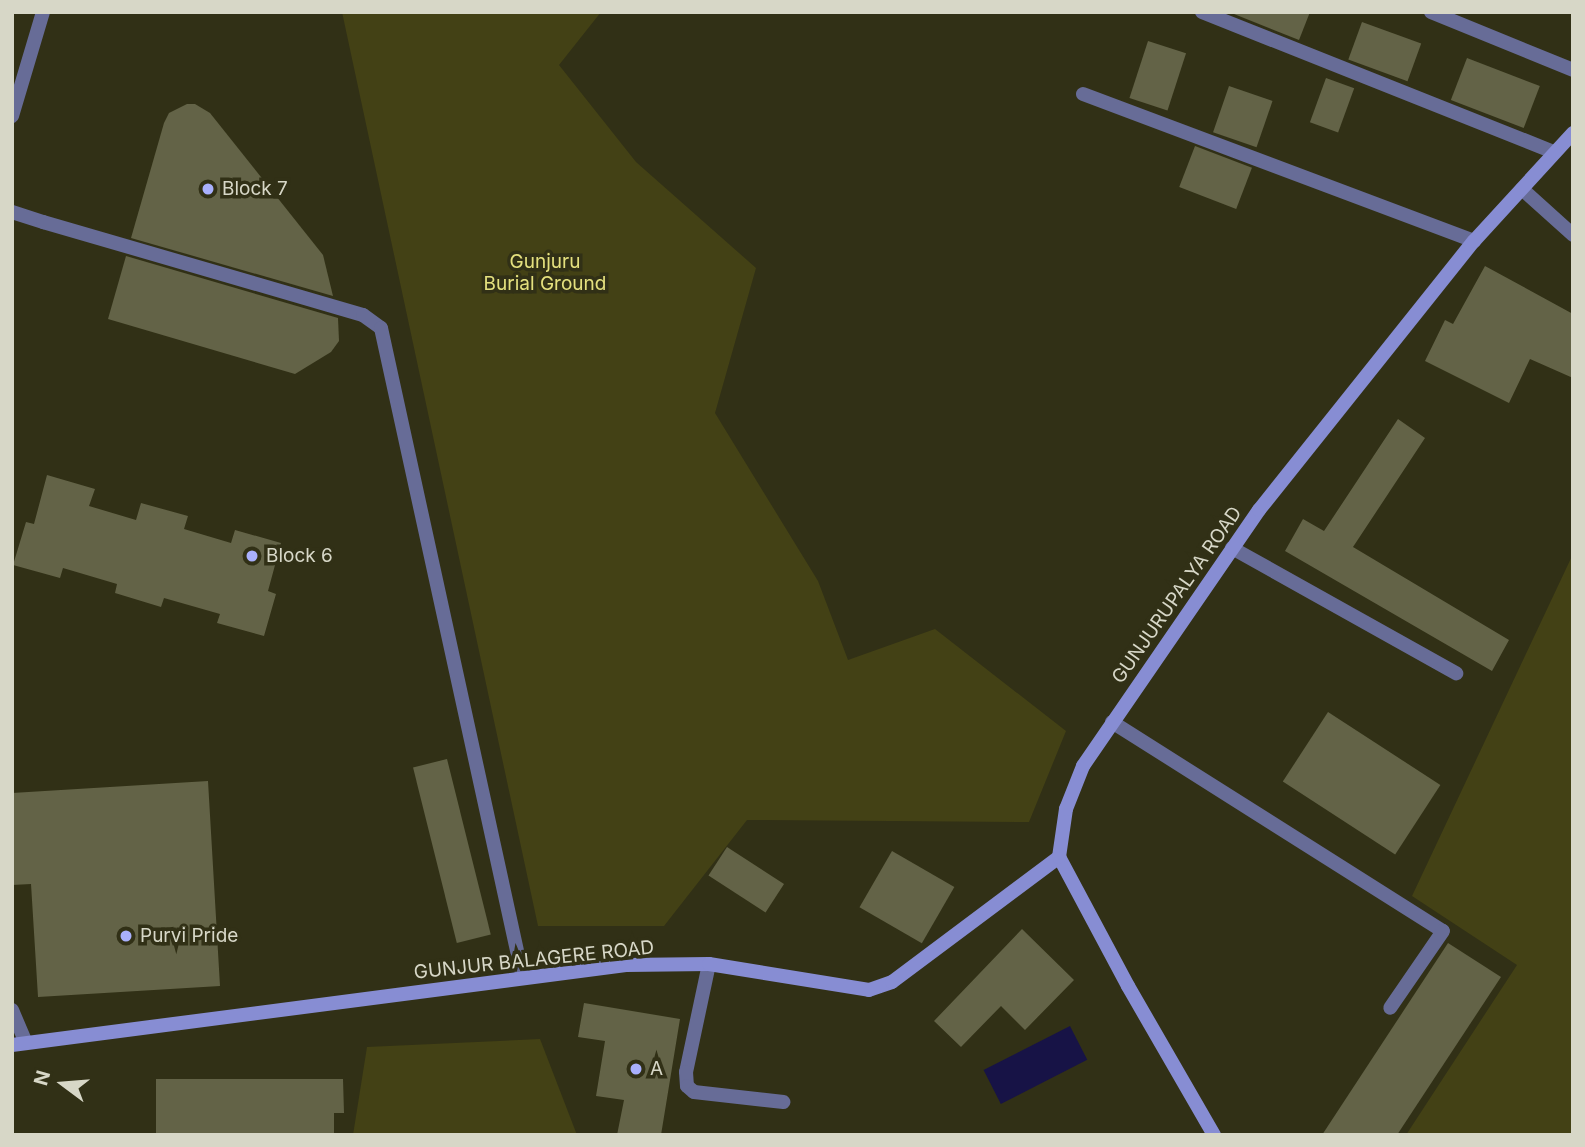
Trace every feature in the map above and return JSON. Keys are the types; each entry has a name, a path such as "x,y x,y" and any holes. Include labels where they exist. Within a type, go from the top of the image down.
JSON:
{"street":[{"path":"12,116 43,12"},
{"path":"1202,12 1554,152"},
{"path":"1431,12 1573,70"},
{"path":"1083,94 1474,241"},
{"name":"GUNJURUPALYA ROAD","path":"1059,857 1066,809 1083,766 1232,548 1474,241 1573,133"},
{"path":"1522,189 1573,235"},
{"path":"12,212 363,315 381,328 523,978"},
{"path":"1232,548 1456,673"},
{"path":"1112,722 1443,931 1391,1008"},
{"path":"1059,857 1128,986 1214,1135"},
{"name":"GUNJUR BALAGERE ROAD","path":"19,1043 626,965 709,964 869,990 892,982 1059,857"},
{"path":"709,964 687,1072 687,1086 694,1092 783,1102"},
{"path":"12,1010 19,1043"}],"green space":[{"name":"Gunjuru Burial Ground","path":"342,12 601,12 559,65 636,162 756,268 715,413 818,581 848,660 935,629 1066,731 1029,822 747,820 664,926 538,926"},
{"path":"1573,554 1573,1135 1406,1135 1517,965 1412,896"},
{"path":"540,1039 577,1135 353,1135 367,1047"}],"shaded area":[{"path":"1070,1026 1087,1060 1001,1104 984,1070"}],"building":[{"path":"1229,12 1310,12 1299,40"},
{"path":"1362,22 1421,44 1408,81 1348,60"},
{"path":"1148,41 1186,53 1168,110 1129,98"},
{"path":"1467,58 1540,86 1524,128 1451,100"},
{"path":"1326,78 1354,88 1338,132 1310,122"},
{"path":"1229,86 1272,101 1257,147 1213,132"},
{"path":"187,104 195,104 210,113 323,255 333,296 131,238 164,123 169,113"},
{"path":"1195,146 1252,168 1236,209 1179,187"},
{"path":"126,256 338,318 339,341 331,352 295,374 108,319"},
{"path":"1485,266 1573,314 1573,378 1530,359 1509,403 1425,361 1445,320 1453,324"},
{"path":"1398,419 1425,438 1353,547 1509,640 1492,671 1285,551 1303,519 1324,531"},
{"name":"Block 6","path":"47,475 95,489 89,506 136,520 141,503 188,516 184,529 231,543 235,530 281,543 268,591 276,594 264,636 217,623 220,614 164,598 161,607 115,593 117,584 63,568 60,578 13,565 26,522 34,524"},
{"path":"1328,712 1440,785 1395,855 1283,782"},
{"path":"447,759 491,935 457,943 413,767"},
{"name":"Purvi Pride","path":"208,781 220,986 38,997 31,884 12,885 12,793"},
{"path":"727,847 784,884 766,913 708,876"},
{"path":"892,851 954,887 922,943 860,907"},
{"path":"1022,929 1074,980 1025,1030 1001,1006 961,1047 934,1021"},
{"path":"1448,943 1501,977 1397,1135 1322,1135"},
{"name":"A","path":"584,1003 680,1019 661,1135 617,1135 624,1100 596,1096 605,1041 578,1037"},
{"path":"156,1079 343,1079 344,1113 334,1113 334,1135 156,1135"}],"place":[{"name":"Block 7","path":"208,189"},
{"name":"Block 6","path":"252,556"},
{"name":"Purvi Pride","path":"126,936"},
{"name":"A","path":"636,1069"}]}
